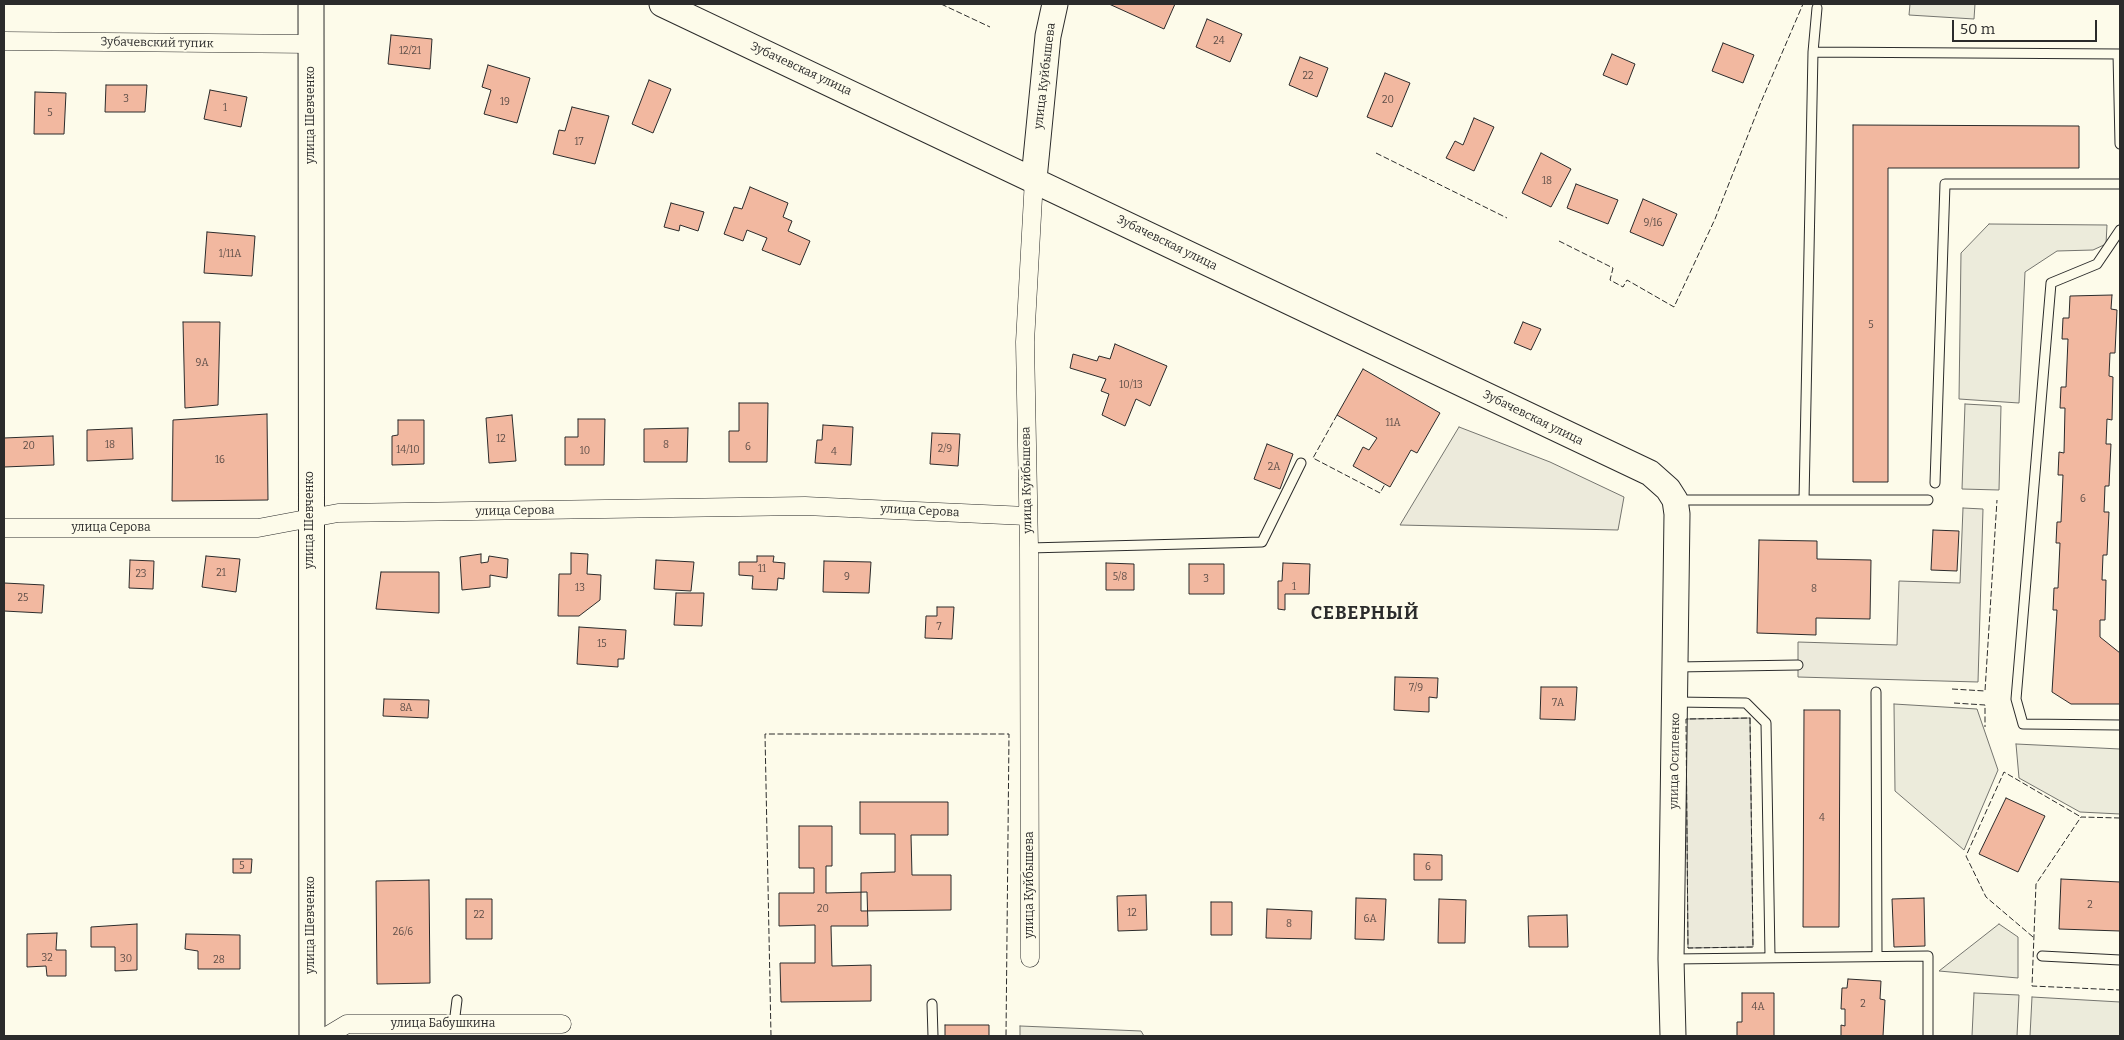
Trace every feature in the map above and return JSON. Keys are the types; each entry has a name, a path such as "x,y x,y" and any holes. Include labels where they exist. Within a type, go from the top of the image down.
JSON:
{"street":[{"name":"улица Шевченко","path":"311,4 312,1036"},
{"name":"Зубачевская улица","path":"662,4 1650,474 1672,494"},
{"name":"улица Куйбышева","path":"1030,958 1029,548 1025,342 1034,180 1048,36 1055,4"},
{"name":"Зубачевский тупик","path":"4,41 311,44"},
{"name":"улица Осипенко","path":"1672,494 1677,514 1676,702 1671,959 1674,1036"},
{"name":"улица Серова","path":"4,528 258,528 338,513 805,506 1027,516"},
{"name":"улица Бабушкина","path":"327,1036 347,1024 562,1024"}],"lane":[{"path":"1804,500 1813,52 1817,8"},
{"path":"1813,52 2119,54 2120,144"},
{"path":"1935,483 1945,184 2120,184"},
{"path":"2120,230 2097,264 2051,283 2016,699 2023,724 2120,725"},
{"path":"1029,548 1262,542 1302,463"},
{"path":"1672,494 1804,500 1928,500"},
{"path":"1676,667 1798,665"},
{"path":"1876,692 1877,956"},
{"path":"1676,702 1746,703 1766,723 1770,956"},
{"path":"1671,959 1770,956 1928,956 1928,1036"},
{"path":"2042,956 2120,960"},
{"path":"454,1024 457,1000"},
{"path":"932,1004 933,1036"}],"shaded area":[{"path":"1910,4 1975,4 1974,19 1909,15"},
{"path":"1989,224 2107,225 2106,244 2093,250 2057,251 2025,272 2019,403 1959,399 1961,253"},
{"path":"1965,404 2001,406 1999,490 1962,489"},
{"path":"1459,427 1550,462 1624,497 1618,530 1400,525"},
{"path":"1963,508 1983,509 1978,682 1798,677 1798,642 1897,645 1899,581 1960,583"},
{"path":"1894,704 1977,709 1998,770 1964,850 1895,791"},
{"path":"1750,718 1753,947 1688,948 1686,719"},
{"path":"2016,744 2120,749 2120,814 2080,812 2019,778"},
{"path":"1999,924 2018,937 2018,978 1939,971"},
{"path":"1974,993 2019,995 2017,1036 1972,1036"},
{"path":"2032,997 2120,1002 2120,1036 2030,1036"},
{"path":"1020,1026 1141,1031 1144,1036 1020,1036"}],"building":[{"path":"1109,4 1175,4 1164,29"},
{"path":"1207,19 1242,34 1230,62 1196,47"},
{"path":"391,35 432,39 430,69 388,64"},
{"path":"1723,43 1754,55 1743,83 1712,71"},
{"path":"1612,54 1635,64 1627,85 1603,75"},
{"path":"1300,57 1328,68 1317,97 1289,85"},
{"path":"488,65 530,78 517,123 484,114 491,90 482,87"},
{"path":"1385,73 1410,83 1392,127 1367,117"},
{"path":"649,80 671,89 653,133 632,124"},
{"path":"106,85 147,85 145,112 105,112"},
{"path":"210,90 247,97 241,127 204,119"},
{"path":"35,92 66,93 64,134 34,134"},
{"path":"572,107 609,116 595,164 553,154 559,130 565,131"},
{"path":"1474,118 1494,127 1474,171 1446,158 1455,141 1463,145"},
{"path":"1853,125 2079,126 2079,168 1888,168 1888,482 1853,482"},
{"path":"1541,153 1571,169 1551,207 1522,193"},
{"path":"1576,184 1618,200 1608,224 1567,208"},
{"path":"750,187 788,203 783,217 792,221 788,231 810,241 800,265 762,250 767,238 747,230 743,241 724,234 734,207 742,209"},
{"path":"1643,199 1677,214 1663,246 1630,232"},
{"path":"671,203 704,212 698,231 680,225 679,231 664,227"},
{"path":"207,232 255,236 252,276 204,273"},
{"path":"2112,295 2111,309 2117,310 2115,353 2110,353 2109,376 2113,377 2112,420 2107,419 2106,444 2111,444 2109,486 2105,486 2104,512 2109,512 2107,555 2103,555 2102,580 2106,580 2105,620 2100,620 2100,637 2120,653 2120,704 2071,704 2052,692 2057,610 2053,610 2054,588 2058,588 2060,543 2056,543 2057,522 2061,522 2063,475 2058,475 2059,452 2064,453 2065,408 2060,408 2061,387 2066,387 2068,339 2062,339 2063,318 2069,318 2070,296"},
{"path":"183,322 220,322 218,405 185,408"},
{"path":"1523,322 1541,329 1531,350 1514,343"},
{"path":"1115,344 1167,366 1150,406 1136,399 1125,426 1102,415 1109,394 1101,391 1106,379 1070,368 1073,354 1097,361 1099,356 1110,359"},
{"path":"1363,369 1440,413 1417,453 1411,450 1390,487 1353,466 1363,447 1369,450 1377,438 1337,415"},
{"path":"739,403 768,403 767,462 729,462 729,431 739,431"},
{"path":"267,414 268,500 172,501 173,420"},
{"path":"512,415 516,461 489,463 486,418"},
{"path":"578,419 605,419 604,465 565,465 565,437 578,437"},
{"path":"398,420 424,420 424,464 392,465 392,436 398,435"},
{"path":"823,425 853,427 851,465 815,463 817,440 822,440"},
{"path":"132,428 133,459 87,461 87,430"},
{"path":"688,428 687,462 644,462 644,429"},
{"path":"932,433 960,434 958,466 930,464"},
{"path":"53,436 54,465 4,467 4,438"},
{"path":"1267,444 1293,454 1280,489 1254,479"},
{"path":"1933,530 1959,531 1957,571 1931,570"},
{"path":"1759,540 1817,541 1817,559 1871,560 1870,619 1816,618 1816,635 1757,633"},
{"path":"571,553 588,554 587,574 601,575 600,600 579,616 558,616 559,574 571,574"},
{"path":"481,554 481,563 488,562 489,556 508,559 507,578 490,575 490,587 462,590 460,557"},
{"path":"206,556 240,559 236,592 202,587"},
{"path":"757,556 774,556 773,562 785,563 784,579 778,578 777,590 752,589 753,576 739,575 739,562 757,562"},
{"path":"130,560 154,561 153,589 129,588"},
{"path":"656,560 694,562 691,591 654,589"},
{"path":"824,561 871,562 869,593 823,592"},
{"path":"1106,563 1134,564 1134,590 1106,590"},
{"path":"1283,563 1310,564 1309,594 1285,594 1285,610 1278,609 1278,581 1282,581"},
{"path":"1189,564 1224,564 1224,594 1189,594"},
{"path":"381,572 439,572 439,613 376,609"},
{"path":"4,583 44,585 42,613 4,611"},
{"path":"676,593 704,593 702,626 674,625"},
{"path":"937,607 954,607 952,639 925,638 926,616 937,616"},
{"path":"579,627 626,630 624,659 618,659 618,667 577,664"},
{"path":"1395,677 1438,678 1437,698 1429,697 1429,712 1394,710"},
{"path":"1541,687 1577,687 1575,720 1540,719"},
{"path":"384,699 429,700 428,718 383,716"},
{"path":"1804,710 1840,710 1839,927 1803,927"},
{"path":"2006,798 2045,816 2018,872 1979,854"},
{"path":"860,802 948,802 948,835 911,835 912,875 951,875 951,910 861,911 861,873 895,872 895,834 860,834"},
{"path":"799,826 832,826 832,866 826,866 826,893 867,892 868,926 831,926 832,966 871,965 871,1001 781,1002 780,963 815,963 815,925 779,926 779,893 814,893 814,868 799,868"},
{"path":"1414,854 1442,855 1442,880 1414,880"},
{"path":"233,859 252,859 251,873 233,873"},
{"path":"2061,879 2120,882 2120,931 2059,929"},
{"path":"429,880 430,983 377,984 376,881"},
{"path":"1146,895 1147,930 1118,931 1117,896"},
{"path":"1356,898 1386,899 1384,940 1355,939"},
{"path":"1924,898 1925,946 1894,947 1892,899"},
{"path":"466,899 492,899 492,939 466,939"},
{"path":"1439,899 1466,900 1465,943 1438,943"},
{"path":"1211,902 1232,902 1232,935 1211,935"},
{"path":"1267,909 1312,911 1311,939 1266,938"},
{"path":"1567,915 1568,947 1529,947 1528,916"},
{"path":"137,924 137,970 115,971 115,947 91,947 91,927"},
{"path":"57,933 56,950 66,950 66,976 47,976 46,966 27,967 27,934"},
{"path":"186,934 240,935 240,969 198,969 198,951 185,949"},
{"path":"1848,979 1881,981 1880,999 1885,1000 1883,1036 1841,1036 1841,1025 1845,1026 1845,1009 1841,1009 1842,988 1847,988"},
{"path":"1742,993 1774,993 1774,1036 1737,1036 1737,1022 1742,1022"},
{"path":"945,1025 989,1025 989,1036 945,1036"}],"fence":[{"path":"941,4 990,27"},
{"path":"1559,241 1613,268 1610,280 1623,287 1627,280 1674,307 1715,219 1761,102 1803,4"},
{"path":"1376,153 1507,218"},
{"path":"1337,415 1313,458 1380,493 1385,484"},
{"path":"1952,689 1985,691 1997,500"},
{"path":"1954,703 1985,705 1985,727"},
{"path":"1750,718 1753,947 1688,948 1686,719 1750,718"},
{"path":"771,1036 765,734 1009,734 1006,1036"},
{"path":"2033,937 1986,897 1966,856 2004,772 2081,817"},
{"path":"2120,818 2081,817 2036,884 2032,986 2120,990"}],"district":[{"name":"СЕВЕРНЫЙ","path":"1365,614"}]}
